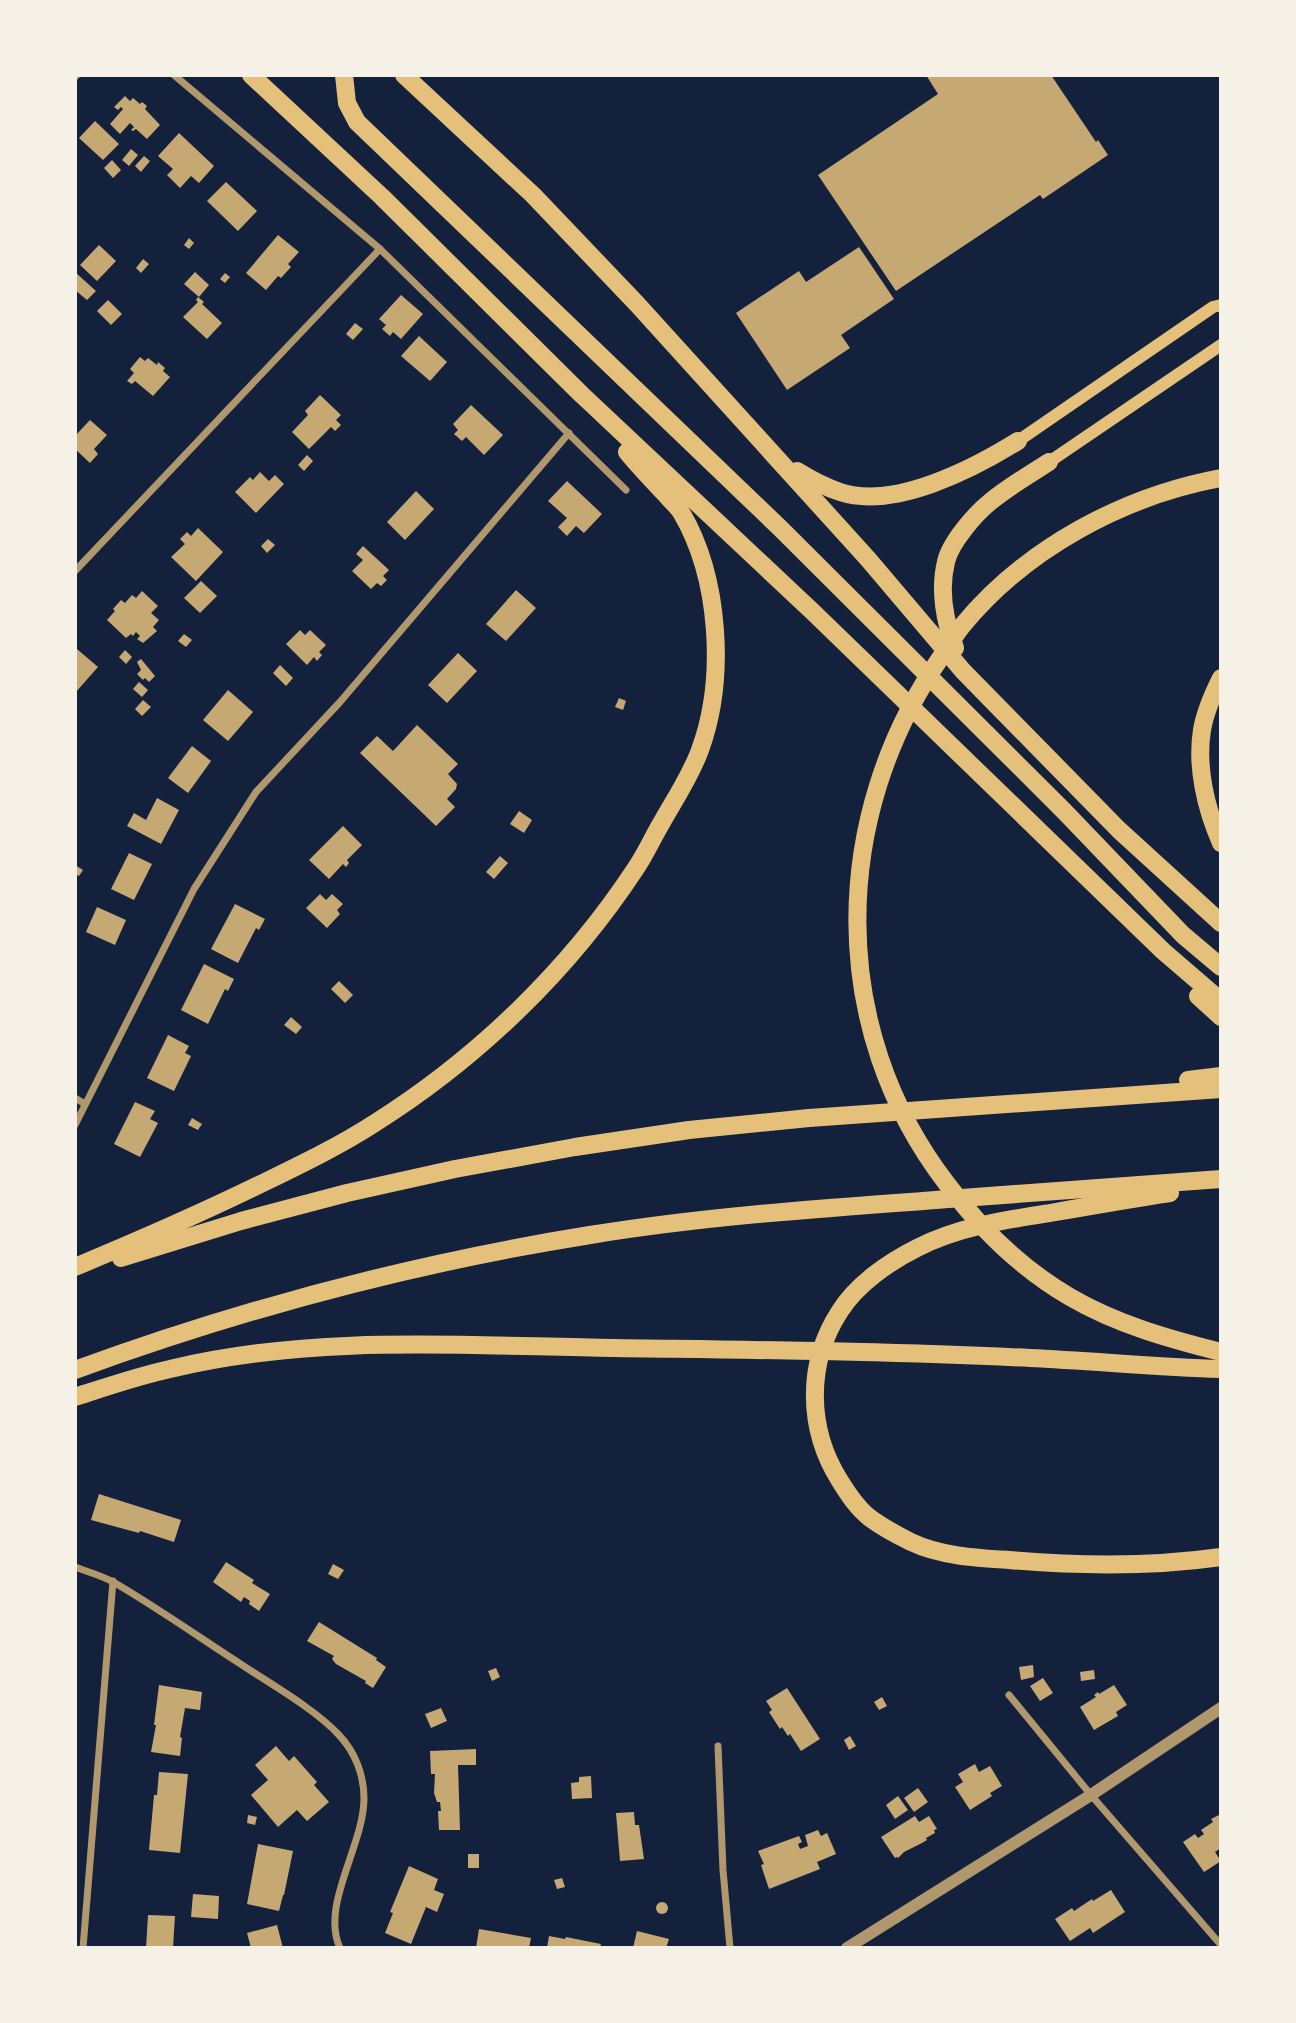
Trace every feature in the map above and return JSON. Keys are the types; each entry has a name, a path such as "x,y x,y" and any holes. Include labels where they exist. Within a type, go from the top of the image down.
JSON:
{"highway":[{"path":"251,75 382,197 581,394 814,613 1163,951 1221,1001"},
{"path":"344,75 347,103 357,122 780,528 1064,811 1183,935 1221,967"},
{"path":"404,75 533,195 637,304 868,559 963,671 1119,830 1221,923"},
{"path":"75,1267 225,1201 318,1156 375,1123 421,1091 488,1039 540,989 591,929 643,857 700,751 715,696 717,654 713,610 703,566 681,511 629,454 581,394"},
{"path":"779,459 812,480 842,493 873,496 922,488 982,463 1018,441"},
{"path":"963,671 948,629 943,594 946,561 962,531 989,502 1049,462"},
{"path":"1221,478 1162,493 1113,512 1071,535 1031,561 996,591 962,626 929,674 901,723 881,771 864,833 858,892 858,942 864,996 875,1041 890,1085 933,1167 991,1236 1026,1266 1070,1297 1119,1321 1171,1340 1221,1352"},
{"path":"1221,678 1202,730 1201,760 1204,790 1213,827 1221,843"},
{"path":"1080,871 1158,957 1221,1017"},
{"path":"75,1274 241,1221 347,1193 455,1169 575,1147 689,1130 1219,1080"},
{"path":"75,1370 143,1345 267,1307 472,1256 591,1235 819,1208 1221,1179"},
{"path":"1221,1186 1012,1219 974,1227 918,1247 865,1283 841,1308 826,1335 816,1370 814,1399 816,1423 824,1450 850,1496 868,1517 912,1543 938,1551 990,1559 1061,1564 1137,1564 1221,1557"},
{"path":"75,1397 127,1380 206,1362 291,1350 381,1344 869,1352 1032,1358 1221,1370"}],"main road":[{"path":"1018,441 1213,307 1221,305"},
{"path":"1049,462 1221,345"}],"street":[{"path":"174,75 380,249 626,490"},
{"path":"75,571 380,249"},
{"path":"75,1125 194,889 256,792 340,702 569,433"},
{"path":"75,1098 85,1104"},
{"path":"75,1567 113,1581 266,1681 322,1720 340,1736 353,1753 362,1777 364,1800 356,1844 335,1906 334,1927 340,1948"},
{"path":"83,1948 113,1581"},
{"path":"1009,1695 1091,1796 1221,1945"},
{"path":"847,1948 1091,1796 1221,1708"},
{"path":"718,1746 723,1870 730,1948"}],"building":[{"path":"926,75 1051,75 1096,142 1098,140 1108,155 1043,199 1040,195 896,291 818,175 938,94"},
{"path":"125,96 130,101 133,98 147,106 145,109 160,125 147,139 136,129 131,130 134,127 130,123 120,134 110,124 123,109 114,107"},
{"path":"95,121 119,144 103,160 79,138"},
{"path":"179,133 214,166 199,183 191,176 180,188 167,175 173,169 158,156"},
{"path":"131,149 138,155 129,166 122,160"},
{"path":"144,156 150,161 141,172 135,166"},
{"path":"112,160 121,170 113,178 104,168"},
{"path":"226,182 257,211 238,231 207,201"},
{"path":"278,235 299,252 288,264 291,267 281,278 278,276 266,290 246,273"},
{"path":"189,238 194,243 189,249 184,245"},
{"path":"99,245 116,261 97,281 80,265"},
{"path":"859,247 894,299 841,335 850,348 787,390 736,313 799,271 806,282"},
{"path":"143,259 149,264 141,273 136,268"},
{"path":"75,272 96,291 87,300 75,290"},
{"path":"195,272 209,285 199,297 184,284"},
{"path":"225,273 230,277 225,283 220,279"},
{"path":"401,295 423,314 401,339 393,332 390,336 382,329 386,325 379,319"},
{"path":"198,297 222,323 207,339 183,317 198,302"},
{"path":"108,300 122,314 111,325 97,311"},
{"path":"355,323 363,329 353,340 346,334"},
{"path":"419,336 447,362 430,381 401,356"},
{"path":"140,357 145,361 148,358 157,365 158,362 170,377 153,396 135,381 132,384 127,381 134,373 130,369"},
{"path":"320,395 341,415 336,420 341,425 335,431 331,427 309,449 292,432 308,415 305,411"},
{"path":"471,405 503,435 484,455 466,437 462,441 454,434 458,430 453,424"},
{"path":"90,420 107,435 94,449 98,454 90,463 75,449 75,436"},
{"path":"307,455 313,461 304,471 298,465"},
{"path":"260,472 269,481 275,475 284,484 256,513 235,492 250,477 253,480"},
{"path":"567,481 602,514 584,533 576,526 567,536 558,527 567,518 548,501"},
{"path":"416,491 434,509 405,540 387,522"},
{"path":"198,528 223,552 196,581 171,557 185,544 180,539 187,532 191,536"},
{"path":"268,539 275,545 267,553 261,546"},
{"path":"363,546 389,570 383,576 387,580 381,586 377,583 371,589 352,571 363,560 356,554"},
{"path":"201,581 217,596 200,613 184,598"},
{"path":"516,590 536,608 506,641 486,624"},
{"path":"142,591 158,606 151,613 159,620 153,627 157,631 143,643 137,639 140,636 136,632 126,638 107,620 121,600 125,603 132,595 136,598"},
{"path":"300,630 305,635 310,630 326,645 319,652 322,655 317,661 314,657 307,665 286,644"},
{"path":"184,634 192,640 186,647 178,641"},
{"path":"77,649 98,667 75,693 75,651"},
{"path":"125,650 132,657 126,664 119,657"},
{"path":"458,653 477,671 447,703 428,685"},
{"path":"141,659 155,676 149,682 137,674 141,670 137,662"},
{"path":"280,665 293,678 286,686 273,673"},
{"path":"139,682 148,690 142,697 133,689"},
{"path":"228,690 253,712 228,741 203,720"},
{"path":"619,698 626,701 623,710 615,707"},
{"path":"143,700 151,707 142,716 135,709"},
{"path":"417,725 458,764 448,774 457,784 447,799 455,807 436,826 360,753 377,736 393,751"},
{"path":"192,746 211,761 188,793 168,778"},
{"path":"157,798 179,810 161,844 127,826 134,813 146,820"},
{"path":"519,811 532,820 524,833 510,824"},
{"path":"343,826 362,845 347,860 349,863 346,867 343,864 329,879 309,860"},
{"path":"129,853 152,864 134,900 111,889"},
{"path":"500,856 508,863 494,879 486,872"},
{"path":"75,865 83,870 79,876 75,874"},
{"path":"320,894 326,900 332,894 343,904 337,910 340,914 327,928 306,908"},
{"path":"235,904 265,919 259,930 256,928 238,963 211,949"},
{"path":"97,907 126,920 115,945 86,932"},
{"path":"204,964 234,979 228,991 225,989 208,1024 181,1010"},
{"path":"339,981 353,995 345,1003 331,989"},
{"path":"291,1017 302,1027 296,1034 284,1025"},
{"path":"168,1035 189,1046 185,1053 191,1056 174,1091 147,1078"},
{"path":"135,1102 155,1111 150,1119 158,1123 140,1157 114,1144"},
{"path":"192,1118 202,1124 198,1130 188,1125"},
{"path":"99,1494 181,1520 174,1542 91,1520"},
{"path":"226,1562 270,1594 259,1611 244,1597 241,1602 213,1582"},
{"path":"333,1564 344,1570 338,1579 328,1574"},
{"path":"319,1622 377,1658 376,1660 386,1667 373,1688 336,1664 332,1659 334,1656 307,1641"},
{"path":"1033,1665 1034,1677 1021,1680 1019,1667"},
{"path":"496,1668 500,1677 492,1681 488,1671"},
{"path":"1094,1670 1095,1679 1081,1681 1080,1672"},
{"path":"1043,1678 1053,1693 1040,1701 1030,1686"},
{"path":"159,1685 202,1692 200,1710 185,1708 180,1756 151,1752"},
{"path":"1114,1685 1127,1705 1116,1712 1118,1716 1094,1730 1080,1707 1096,1697 1094,1695 1098,1692 1099,1694"},
{"path":"787,1688 820,1739 801,1751 790,1734 788,1736 782,1727 780,1729 769,1712 772,1710 766,1701"},
{"path":"882,1697 887,1706 879,1710 874,1702"},
{"path":"441,1708 447,1721 431,1728 425,1714"},
{"path":"850,1736 856,1746 849,1750 844,1740"},
{"path":"276,1746 289,1761 294,1756 317,1782 314,1785 329,1802 307,1821 297,1810 278,1827 251,1795 268,1780 255,1765"},
{"path":"476,1749 476,1765 458,1765 460,1830 439,1830 440,1802 437,1802 434,1793 435,1774 431,1774 430,1751"},
{"path":"975,1764 979,1772 990,1766 1002,1786 970,1810 955,1787 963,1782 958,1774"},
{"path":"159,1772 188,1774 180,1853 149,1850"},
{"path":"591,1776 592,1798 572,1799 571,1783 579,1782 579,1777"},
{"path":"918,1788 928,1802 914,1812 904,1798"},
{"path":"898,1796 908,1810 895,1819 886,1805"},
{"path":"634,1812 635,1825 639,1825 644,1859 620,1861 616,1813"},
{"path":"1221,1814 1221,1848 1215,1852 1221,1861 1204,1872 1183,1842 1195,1834 1198,1838 1204,1834 1201,1830 1213,1822 1211,1819"},
{"path":"248,1815 257,1817 255,1825 247,1823"},
{"path":"915,1816 919,1822 929,1816 937,1829 927,1840 895,1858 881,1837"},
{"path":"818,1830 821,1836 827,1833 836,1854 817,1862 820,1869 769,1889 761,1865 764,1864 758,1851 799,1836 802,1842 798,1844 800,1849 808,1846 805,1835"},
{"path":"258,1844 293,1851 279,1911 247,1904"},
{"path":"468,1854 479,1854 479,1868 468,1868"},
{"path":"409,1866 438,1879 434,1890 444,1894 437,1912 426,1907 411,1944 385,1933 393,1913 390,1912"},
{"path":"562,1878 565,1887 557,1889 554,1880"},
{"path":"1111,1890 1125,1912 1093,1933 1090,1928 1070,1941 1055,1919"},
{"path":"193,1894 219,1896 218,1919 191,1917"},
{"path":"662,1902 668,1908 662,1914 656,1908"},
{"path":"148,1915 175,1916 173,1948 146,1948"},
{"path":"277,1925 283,1948 251,1948 247,1933"},
{"path":"479,1929 531,1938 529,1948 476,1948"},
{"path":"637,1931 669,1939 666,1948 633,1948"},
{"path":"549,1936 601,1944 600,1948 547,1948"}]}
